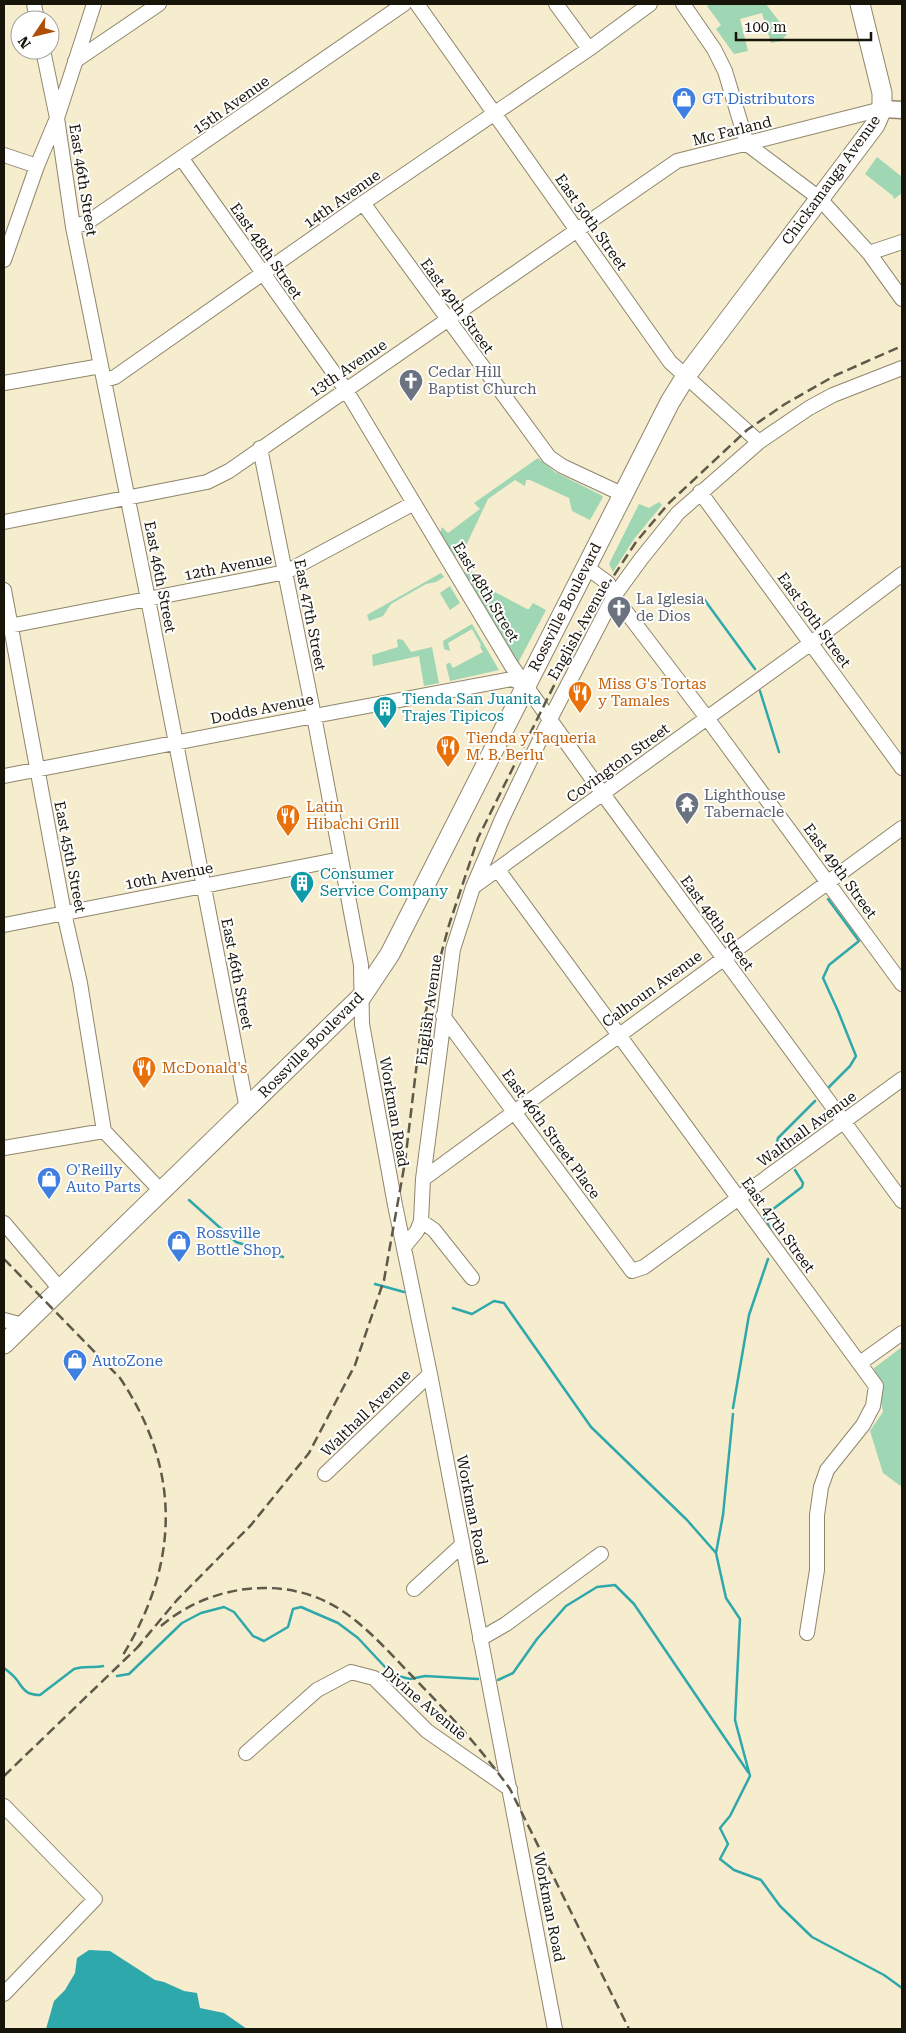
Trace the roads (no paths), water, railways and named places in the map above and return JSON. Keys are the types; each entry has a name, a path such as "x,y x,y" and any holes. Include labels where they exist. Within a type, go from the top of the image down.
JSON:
{"highway":[{"name":"Chickamauga Avenue","path":"769,266 875,125 882,110 882,93 860,4"},
{"name":"Rossville Boulevard","path":"4,1344 247,1110 362,996 390,954 670,402 686,376 769,266"}],"main road":[{"path":"882,110 902,110"}],"street":[{"path":"4,260 56,118 94,4"},
{"path":"75,61 159,4"},
{"name":"15th Avenue","path":"73,227 88,222 182,159 404,4"},
{"name":"East 50th Street","path":"417,4 670,362 759,442"},
{"path":"556,4 594,45"},
{"name":"14th Avenue","path":"4,383 103,373 116,377 363,203 594,45 650,4"},
{"path":"682,4 714,50 725,71 747,144 819,198 869,253 902,299"},
{"name":"East 46th Street","path":"45,60 73,227 148,599 247,1110"},
{"name":"Mc Farland","path":"677,161 882,110"},
{"path":"4,155 37,166"},
{"name":"East 48th Street","path":"182,159 346,390 510,665 526,685 549,721 902,1201"},
{"name":"13th Avenue","path":"4,522 207,482 229,471 677,161"},
{"name":"East 49th Street","path":"363,203 549,457 562,466 622,494"},
{"path":"869,253 902,242"},
{"name":"English Avenue","path":"404,1247 417,1231 421,1221 423,1179 443,1016 454,949 473,887 502,819 549,721 614,596 662,532 700,492 759,442 809,408 833,395 902,368"},
{"name":"East 47th Street","path":"260,448 286,572 361,965 362,996"},
{"name":"East 50th Street","path":"700,492 902,768"},
{"name":"12th Avenue","path":"7,627 286,572 414,503"},
{"name":"East 49th Street","path":"586,567 608,583 614,596 828,881 902,984"},
{"name":"Covington Street","path":"473,887 811,643 902,574"},
{"name":"East 45th Street","path":"4,590 7,627 64,913 80,983 104,1131"},
{"name":"Dodds Avenue","path":"4,776 512,680 526,685"},
{"name":"Calhoun Avenue","path":"423,1179 902,828"},
{"name":"10th Avenue","path":"4,925 341,859"},
{"name":"East 47th Street","path":"498,870 876,1386 873,1406 863,1424 827,1470 821,1487 817,1515 817,1570 807,1633"},
{"name":"Workman Road","path":"362,996 362,1024 555,2029"},
{"name":"East 46th Street Place","path":"443,1016 632,1271"},
{"name":"Walthall Avenue","path":"632,1271 644,1267 902,1079"},
{"path":"4,1148 104,1131 162,1192"},
{"path":"421,1221 434,1230 472,1278"},
{"path":"4,1223 60,1290"},
{"path":"4,1320 23,1325"},
{"path":"860,1363 902,1333"},
{"name":"Walthall Avenue","path":"325,1474 430,1374"},
{"path":"414,1589 462,1545"},
{"path":"480,1639 506,1624 601,1554"},
{"name":"Divine Avenue","path":"246,1753 317,1690 351,1672 374,1678 427,1731 510,1789"},
{"path":"4,1806 95,1899 4,1994"}],"water":[{"path":"89,1950 110,1951 155,1980 184,1991 197,1993 200,2008 224,2013 247,2029 46,2029 54,2001 65,1990 75,1973 77,1958"}],"waterway":[{"path":"701,595 755,669"},
{"path":"760,691 779,752"},
{"path":"828,899 859,941 829,965 823,978 856,1056 850,1066 828,1088"},
{"path":"784,1155 777,1142 778,1138 815,1101"},
{"path":"771,1231 764,1216 802,1187 803,1183 795,1170"},
{"path":"189,1200 236,1242 283,1257"},
{"path":"733,1408 749,1315 768,1259"},
{"path":"375,1284 404,1292"},
{"path":"453,1308 472,1314 494,1301 504,1303 591,1427 687,1520 716,1553"},
{"path":"733,1414 723,1515 716,1553 726,1598 740,1619 735,1720 750,1776 730,1816 720,1828 728,1844 720,1859 734,1870 761,1880 780,1906 812,1937 884,1975 902,1988"},
{"path":"498,1680 513,1673 537,1639 566,1606 597,1587 615,1585 634,1604 748,1772"},
{"path":"117,1676 129,1674 182,1623 201,1613 224,1607 234,1612 253,1636 264,1641 288,1627 293,1609 301,1607 338,1623 358,1638 385,1667 398,1676 410,1679 425,1676 478,1679"},
{"path":"4,1668 25,1691 30,1694 40,1695 74,1669 103,1666"}],"railway":[{"path":"136,1649 177,1600 251,1525 309,1453 355,1365 384,1280 405,1162 421,1029 449,925 478,838 592,609 636,542 669,503 747,430 785,404 836,375 902,346"},
{"path":"4,1259 120,1378 140,1412 154,1447 163,1481 166,1516 163,1550 155,1585 142,1620 123,1655"},
{"path":"161,1626 181,1612 202,1601 225,1593 273,1588 297,1591 319,1599 341,1610 362,1626 454,1721 510,1789 629,2029"},
{"path":"4,1776 141,1644"}],"place":[{"name":"GT Distributors","path":"684,120"},
{"name":"Cedar Hill Baptist Church","path":"411,402"},
{"name":"La Iglesia de Dios","path":"619,629"},
{"name":"Miss G's Tortas y Tamales","path":"580,714"},
{"name":"Tienda San Juanita Trajes Tipicos","path":"385,729"},
{"name":"Tienda y Taqueria M. B. Berlu","path":"448,768"},
{"name":"Lighthouse Tabernacle","path":"687,825"},
{"name":"Latin Hibachi Grill","path":"288,837"},
{"name":"Consumer Service Company","path":"302,904"},
{"name":"McDonald's","path":"144,1089"},
{"name":"O'Reilly Auto Parts","path":"49,1200"},
{"name":"Rossville Bottle Shop","path":"179,1263"},
{"name":"AutoZone","path":"75,1382"}]}
